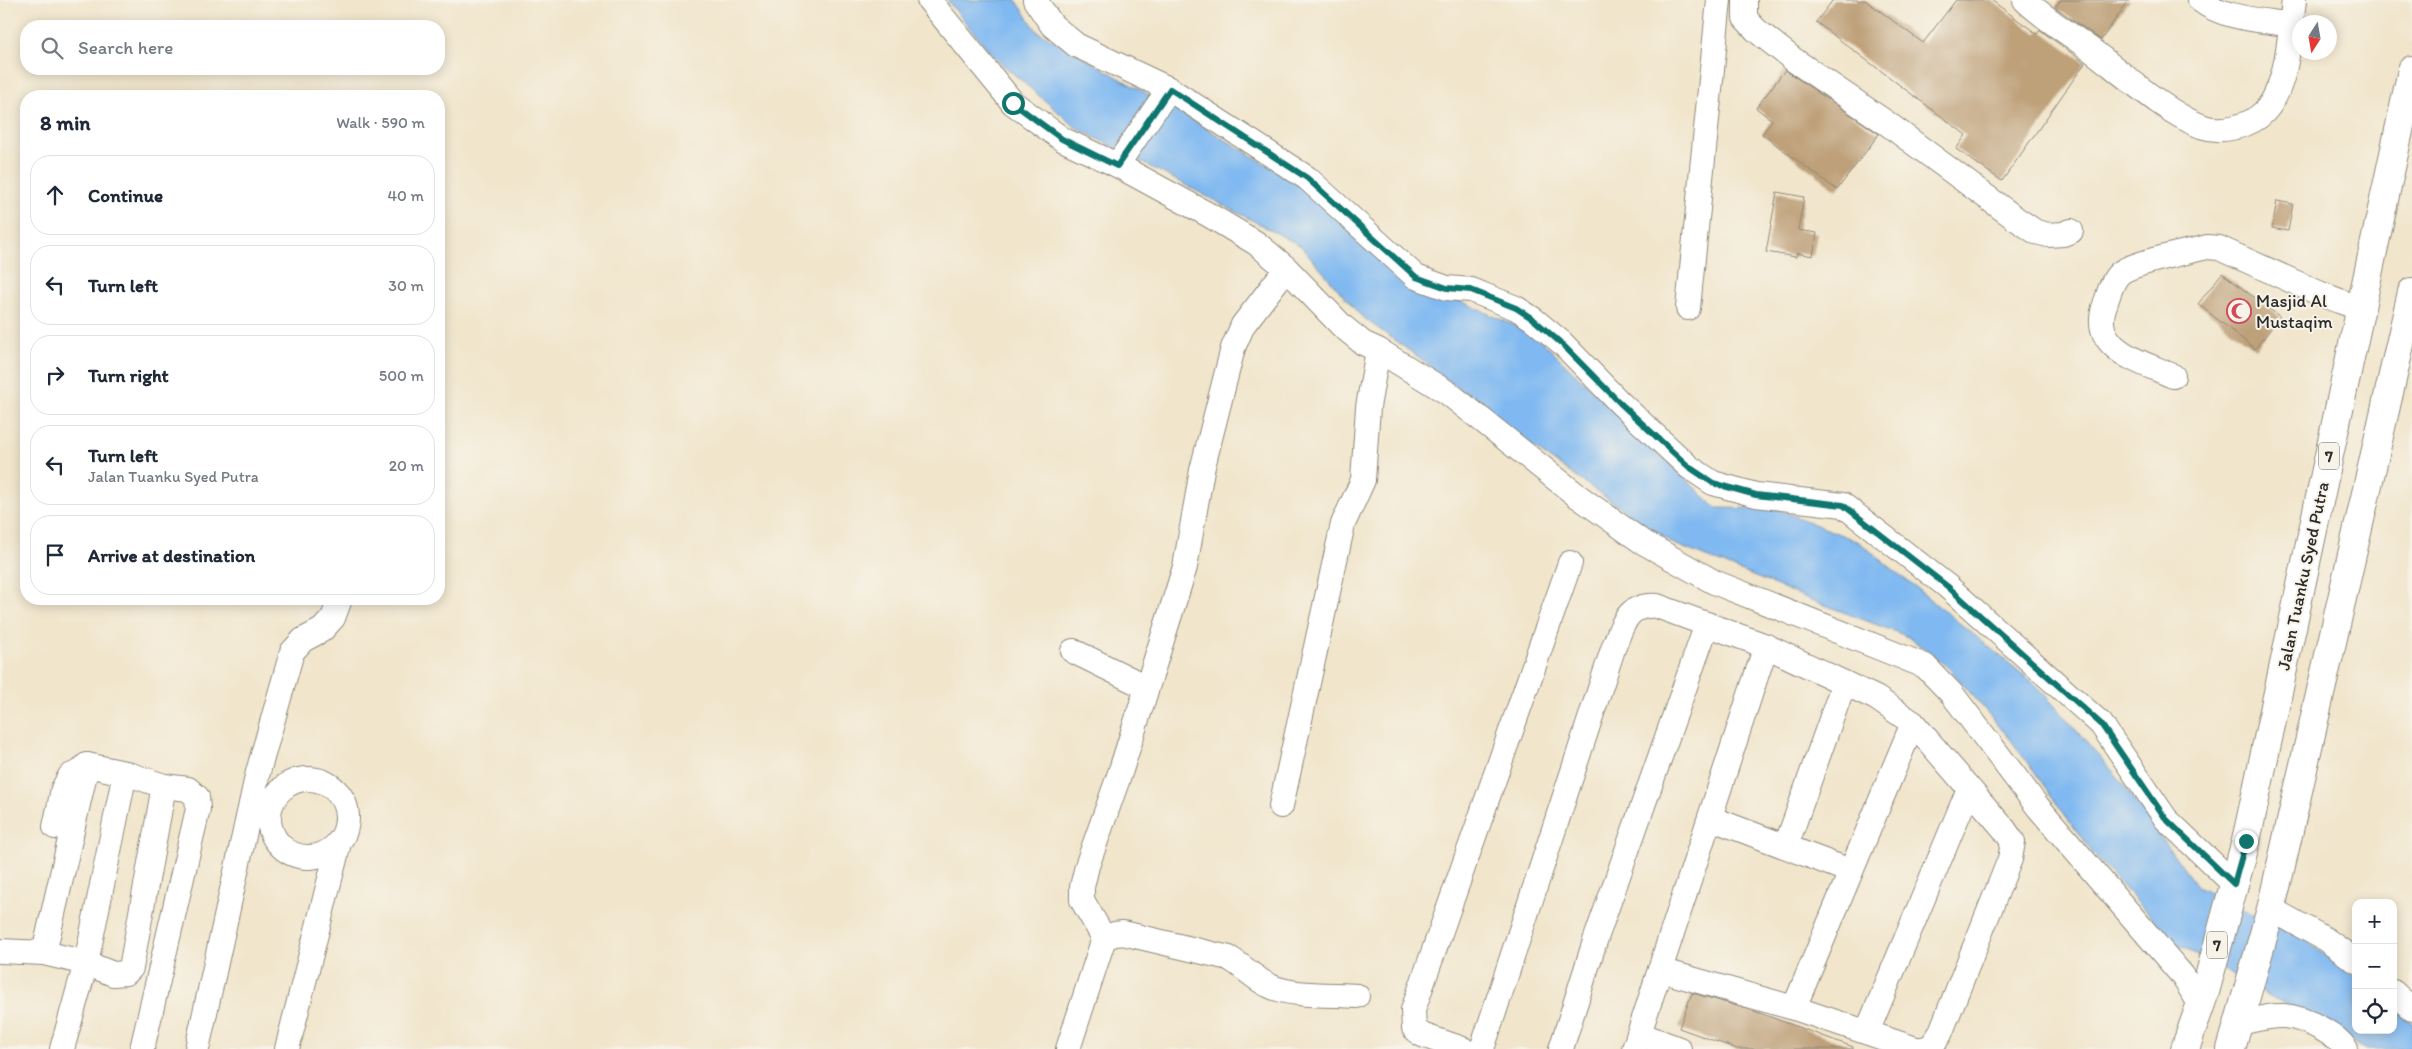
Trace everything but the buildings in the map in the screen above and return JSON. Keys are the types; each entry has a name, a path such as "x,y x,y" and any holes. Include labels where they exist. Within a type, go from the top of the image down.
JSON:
{"main road":[{"name":"Jalan Tuanku Syed Putra","path":"2185,1049 2203,998 2246,841 2412,70"},
{"path":"2231,1049 2270,914 2412,292"}],"street":[{"path":"929,0 1013,103 1062,139 1121,160 1256,244 1286,269 1342,326 1362,343 1378,350 1448,393 1608,519 1680,564 1714,582 1924,666 1952,694 2038,807 2203,998"},
{"path":"1035,0 1052,25 1076,45 1166,94 1307,178 1416,277 1447,288 1471,290 1516,308 1533,319 1562,344 1620,403 1689,467 1713,483 1756,495 1843,505 1947,586 2101,724 2166,819 2232,892"},
{"path":"1688,308 1719,0"},
{"path":"1745,0 1745,18 1756,30 1794,60 1888,124 1991,202 2036,232 2056,236 2070,231"},
{"path":"2025,0 2166,107 2204,127 2221,129 2252,120 2264,112 2277,91 2285,67 2294,0"},
{"path":"2200,0 2214,9 2237,16 2291,25"},
{"path":"1121,160 1166,94"},
{"path":"2173,376 2117,350 2107,340 2101,326 2104,306 2112,286 2119,274 2132,267 2207,247 2219,248 2361,309"},
{"path":"1068,1049 1104,938 1082,900 1082,887 1185,567 1202,470 1233,348 1243,325 1286,269"},
{"path":"1281,806 1343,524 1363,480 1368,407 1378,350"},
{"path":"1463,1049 1422,1035 1414,1028 1413,1010 1570,563"},
{"path":"197,1049 258,772 292,652 303,640 322,630 333,618 338,605"},
{"path":"1482,1049 1610,658 1626,620 1634,609 1642,605 1657,606 1766,646 1876,698 1913,722 2013,842 2010,858 1940,1034 1931,1047 1922,1049"},
{"path":"1561,1049 1602,922 1707,624"},
{"path":"1679,1049 1636,1042 1766,646"},
{"path":"1074,651 1146,687"},
{"path":"1786,846 1844,683"},
{"path":"1794,1008 1913,722"},
{"path":"87,765 125,773 164,786 188,789 197,797 198,809 142,1049"},
{"path":"55,827 63,789 70,776 80,772 87,765"},
{"path":"44,953 87,765"},
{"path":"62,1049 86,963 125,773"},
{"path":"287,1049 339,843 346,829 348,813 343,798 332,786 320,781 307,779 295,781 275,797 270,809 269,822 272,834 282,848 296,856 312,858 327,853 339,843"},
{"path":"0,951 44,953 86,963 113,974 126,973 131,968 164,786"},
{"path":"1879,1041 1968,789"},
{"path":"1710,818 1850,871"},
{"path":"241,851 272,834"},
{"path":"2270,914 2326,939 2352,958"},
{"path":"1104,938 1115,934 1129,934 1229,958 1245,967 1267,985 1281,990 1357,996"},
{"path":"1660,970 1794,1008 1879,1041 1916,1049"},
{"path":"2397,996 2412,1009"},
{"path":"2241,1015 2297,1016 2329,1034 2346,1049"}],"water":[{"path":"947,0 1016,0 1037,31 1184,115 1289,178 1362,235 1416,290 1463,302 1535,335 1716,508 1777,509 1859,542 2036,685 2117,776 2197,887 2302,938 2352,974 2352,1034 2397,1034 2397,1011 2412,1023 2412,1049 2365,1049 2176,944 2094,855 2011,740 1949,668 1909,637 1809,599 1672,543 1527,443 1425,362 1361,316 1301,246 1077,128 995,58"}],"place":[{"name":"Masjid Al Mustaqim","path":"2239,311"}],"route":[{"path":"1013,103 1062,139 1117,166 1170,89 1307,178 1348,214 1388,254 1416,277 1447,288 1471,290 1516,308 1533,319 1562,344 1620,403 1689,467 1713,483 1756,495 1843,505 1947,586 2101,724 2166,819 2234,884 2246,841"}]}
